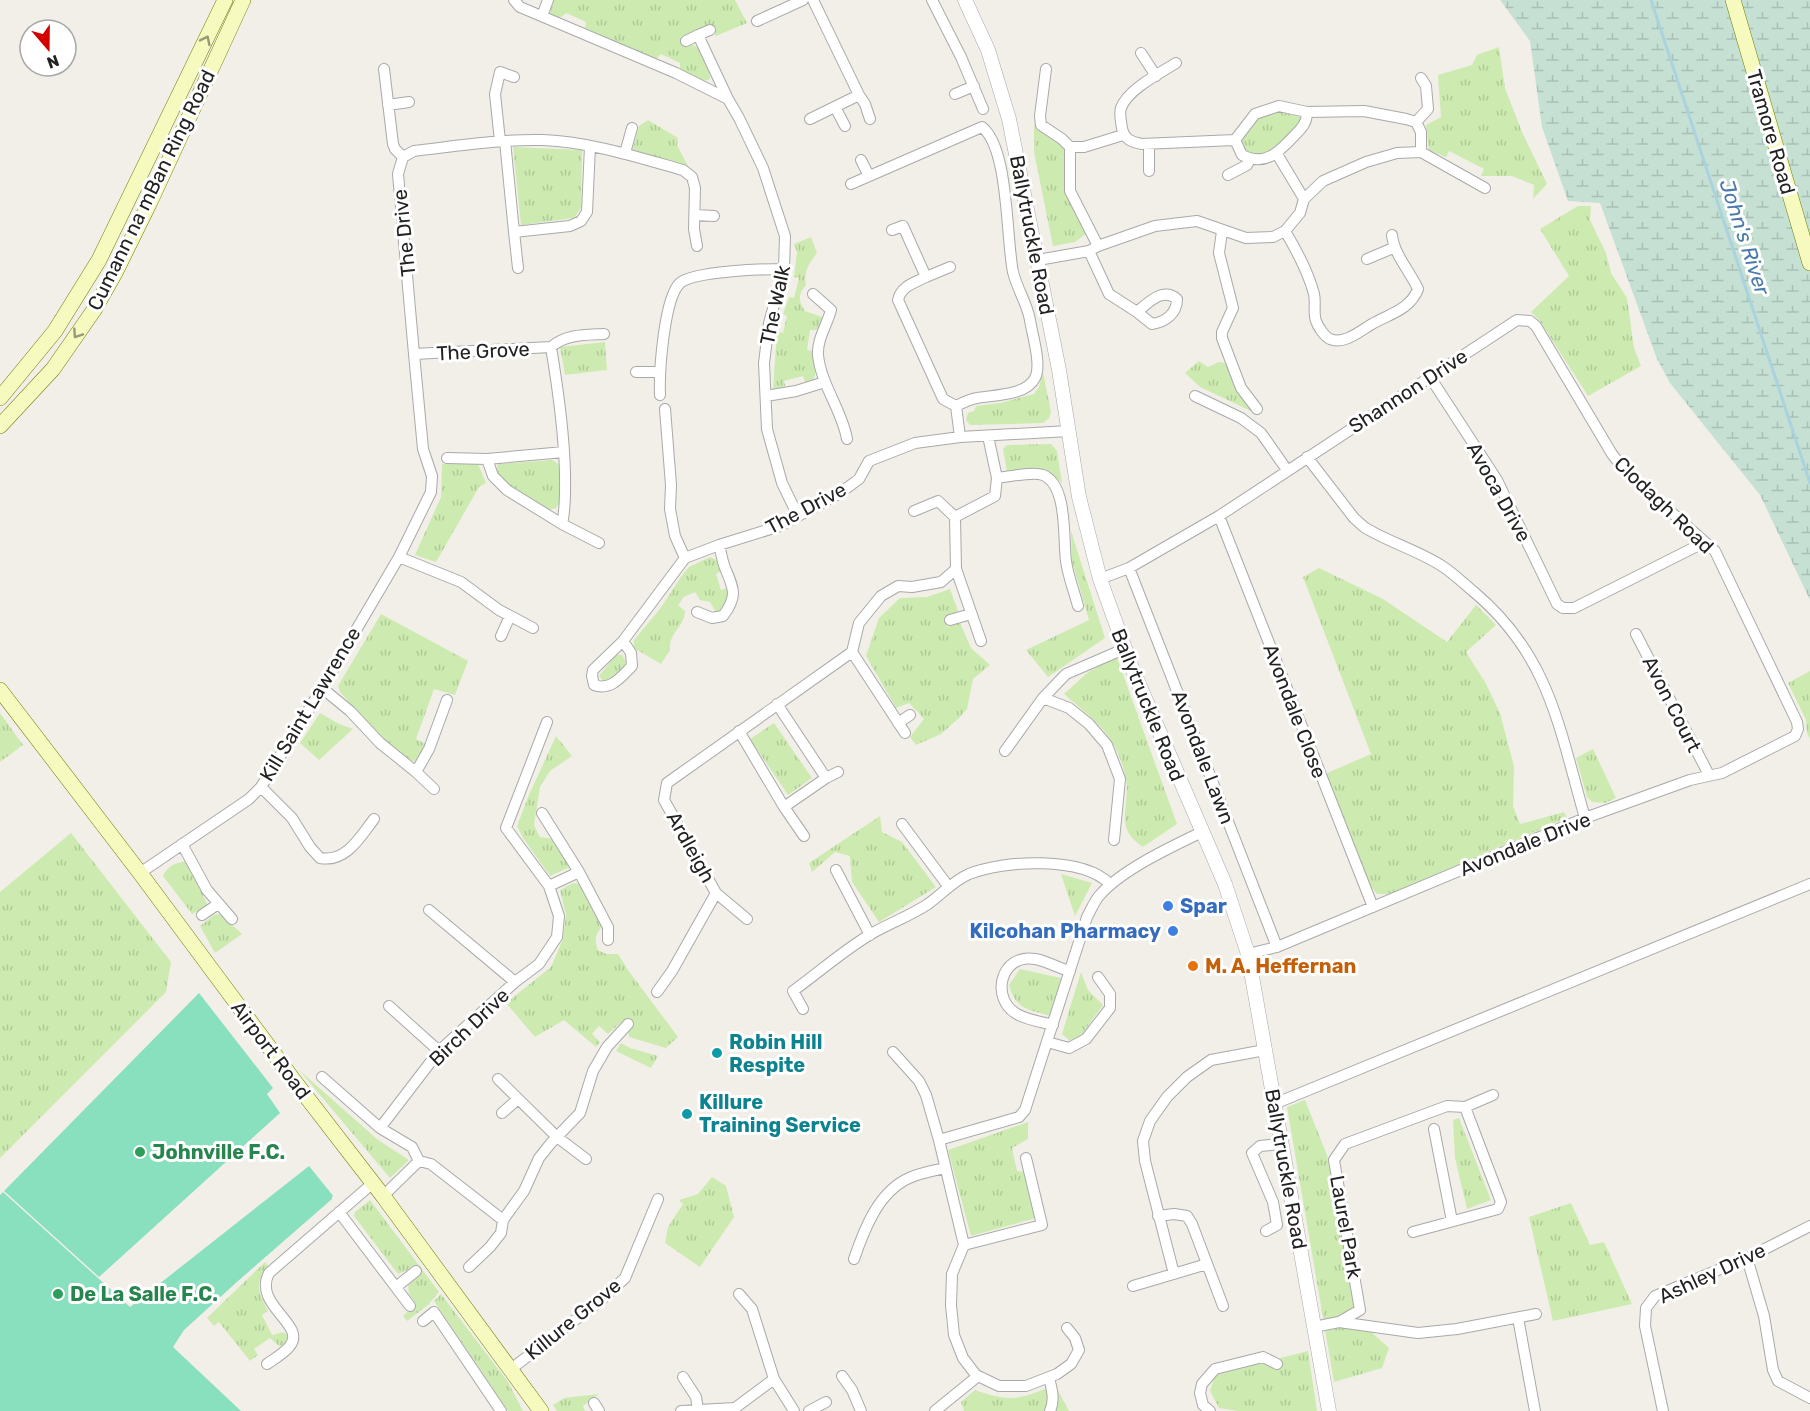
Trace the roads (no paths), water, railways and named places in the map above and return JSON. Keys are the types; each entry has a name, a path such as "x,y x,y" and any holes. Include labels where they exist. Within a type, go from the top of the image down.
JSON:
{"main road":[{"name":"Cumann na mBan Ring Road","path":"0,398 55,331 99,260 225,0"},
{"name":"Cumann na mBan Ring Road","path":"0,426 53,369 99,300 150,201 243,0"},
{"name":"Tramore Road","path":"1732,0 1810,263"},
{"name":"Airport Road","path":"0,690 140,873 288,1074 383,1196 541,1411"}],"street":[{"path":"514,0 520,7 676,73 728,99"},
{"path":"542,16 548,0"},
{"path":"757,21 783,4 803,0"},
{"path":"813,0 865,104 870,119"},
{"path":"932,0 961,57 983,109"},
{"name":"Ballytruckle Road","path":"964,0 988,50 1003,95 1038,260 1079,497 1100,579 1124,649 1227,890 1248,954 1329,1411"},
{"path":"686,41 710,30"},
{"name":"The Walk","path":"698,35 763,168 785,236 784,269 768,332 764,363 767,429 782,483 798,516"},
{"path":"1141,53 1155,76"},
{"path":"1176,63 1131,93 1121,108 1120,121 1123,135 1131,141 1149,144 1235,140 1255,114 1279,106 1307,112 1364,111 1416,122 1421,132 1421,152"},
{"path":"489,67 514,77"},
{"path":"384,69 393,144 403,158 414,151 503,141 544,140 625,153 683,170 692,177 695,188 694,215 697,246"},
{"path":"1046,69 1041,125 1070,147 1084,147 1123,135"},
{"path":"500,72 495,94 518,268"},
{"path":"1416,122 1428,110 1426,86 1421,78"},
{"path":"955,94 974,86"},
{"path":"810,119 859,95"},
{"path":"388,105 409,102"},
{"path":"835,107 845,126"},
{"path":"1235,140 1242,155 1250,159 1265,159 1277,154 1304,126 1307,112"},
{"path":"851,184 982,127 988,132 1000,164 1010,257 1028,311 1038,366 1035,379 1027,387 1001,396 975,398 956,406"},
{"path":"625,153 632,128"},
{"path":"1149,144 1149,171"},
{"path":"514,232 570,226 581,221 587,212 590,146"},
{"path":"1070,147 1070,191 1094,248 1109,294 1137,312"},
{"path":"1038,260 1094,248 1155,226 1197,221 1246,238 1273,237 1285,231 1300,213 1304,199 1323,181 1366,162 1396,153 1421,152 1485,188"},
{"path":"1277,154 1304,199"},
{"name":"The Drive","path":"403,158 398,174 411,309"},
{"path":"861,159 869,176"},
{"path":"1228,175 1247,165 1250,159"},
{"path":"694,215 714,216"},
{"path":"892,230 903,226 926,277"},
{"path":"1222,231 1219,253 1233,308 1222,332 1222,338 1241,388 1257,409"},
{"path":"1285,231 1308,273 1314,296 1316,320 1327,338 1333,340 1352,336 1374,322 1395,314 1415,298 1418,289 1412,275 1393,248 1392,235"},
{"path":"1367,259 1393,248"},
{"path":"950,267 906,286 900,292 898,300 943,399 956,406"},
{"path":"660,395 659,372 665,324 678,284 688,278 752,269 784,269"},
{"path":"813,294 831,310 819,342 818,354 825,382 844,422 847,439"},
{"name":"The Grove","path":"411,309 423,449 432,476 431,492"},
{"name":"Shannon Drive","path":"1100,579 1129,568 1219,516 1517,320 1530,321"},
{"name":"Clodagh Road","path":"1530,321 1536,326 1612,454 1626,472 1715,550 1797,722 1798,729"},
{"name":"The Grove","path":"414,354 551,347 560,339 604,334"},
{"name":"The Grove","path":"551,347 561,408 564,452 566,509 562,524"},
{"path":"636,372 659,372"},
{"name":"Avoca Drive","path":"1431,377 1497,480 1557,604 1563,608 1574,608 1705,542"},
{"path":"766,396 796,391 825,382"},
{"path":"1195,396 1241,418 1261,432 1287,470"},
{"path":"956,406 960,437"},
{"path":"623,641 686,558 675,536 670,509 671,485 665,409"},
{"name":"The Drive","path":"686,558 780,526 823,503 860,478 869,462 915,443 960,437 1069,431"},
{"path":"955,517 995,496 997,478 988,435"},
{"path":"447,458 487,459 564,452"},
{"path":"1307,457 1354,518 1364,527 1444,567 1489,605 1517,636 1532,659 1551,702 1585,818"},
{"path":"487,459 493,477 507,490 562,524 599,543"},
{"path":"997,478 1036,473 1044,475 1058,491 1064,522 1066,562 1078,606"},
{"name":"Kill Saint Lawrence","path":"140,873 249,799 261,787 399,557 431,492"},
{"path":"914,511 938,501 955,517 956,569 981,640"},
{"name":"Avondale Close","path":"1219,516 1373,907"},
{"path":"697,612 712,618 723,616 731,606 734,588 724,565 719,545"},
{"path":"399,557 461,582 510,616 533,628"},
{"name":"Avondale Lawn","path":"1129,568 1277,946"},
{"path":"905,733 852,651 859,623 881,596 898,586 912,587 941,582 956,569"},
{"path":"950,620 971,614"},
{"path":"501,636 510,616"},
{"name":"Avon Court","path":"1636,634 1709,775"},
{"path":"1005,751 1043,698 1066,674 1124,649"},
{"name":"Ardleigh","path":"747,919 716,893 664,800 664,791 668,783 852,651"},
{"path":"322,688 350,711 380,743 434,789"},
{"path":"1043,698 1069,708 1089,724 1107,745 1120,779 1114,840"},
{"path":"416,772 429,748 447,700"},
{"path":"777,704 826,778"},
{"path":"898,723 910,715"},
{"name":"Birch Drive","path":"380,1128 439,1051 515,982 539,964 550,952 557,938 559,916 549,886 506,828 547,722"},
{"name":"Avondale Drive","path":"1248,954 1277,946 1585,818 1690,780 1722,773 1790,740 1798,729"},
{"path":"739,731 804,836"},
{"path":"784,807 838,772"},
{"path":"261,787 292,818 310,848 320,858 335,859 348,851 374,819"},
{"path":"542,813 579,872 608,927 608,940"},
{"path":"902,824 948,886"},
{"path":"939,1140 1019,1117 1025,1110 1087,916 1097,898 1110,884 1166,849 1202,832"},
{"path":"182,844 203,884 232,919"},
{"path":"803,1009 793,991 870,935 931,902 948,886 969,874 998,866 1030,863 1059,865 1096,873 1110,884"},
{"path":"836,870 870,935"},
{"path":"549,886 579,872"},
{"path":"1274,1104 1810,884"},
{"name":"Ardleigh","path":"657,992 672,971 716,893"},
{"path":"202,915 218,904"},
{"path":"429,910 515,982"},
{"path":"1053,1025 1016,1014 1005,1001 1001,984 1004,970 1017,960 1034,959 1070,972"},
{"path":"1047,1042 1069,1048 1086,1039 1101,1022 1110,1008 1110,994 1098,977"},
{"path":"389,1006 439,1051"},
{"path":"469,1267 501,1233 503,1220 524,1191 539,1158 580,1113 593,1071 607,1047 627,1024"},
{"path":"1174,1274 1145,1161 1143,1141 1150,1121 1167,1097 1187,1077 1211,1060 1265,1050"},
{"path":"893,1052 927,1095 964,1245 952,1274 951,1305 954,1335 963,1358 978,1376 999,1386 1026,1386 1049,1377 1071,1364 1079,1350 1075,1338 1067,1328"},
{"path":"322,1077 380,1128 412,1147 419,1161 431,1164 503,1220"},
{"path":"498,1079 557,1137 586,1159"},
{"name":"Laurel Park","path":"1339,1322 1360,1310 1334,1160 1340,1149 1345,1144 1447,1106 1465,1107 1493,1095"},
{"path":"502,1113 518,1099"},
{"path":"1413,1232 1498,1209 1501,1202 1465,1107"},
{"path":"1434,1129 1452,1221"},
{"path":"1266,1232 1277,1225 1273,1202 1252,1154 1260,1146 1281,1144"},
{"path":"964,1245 1042,1225 1026,1158"},
{"path":"383,1196 419,1161"},
{"path":"854,1259 864,1230 885,1199 898,1185 908,1178 945,1168"},
{"path":"267,1364 290,1347 294,1339 292,1330 264,1290 264,1282 269,1273 373,1183"},
{"name":"Killure Grove","path":"511,1369 600,1301 625,1278 658,1199"},
{"path":"339,1212 410,1306"},
{"path":"1158,1216 1174,1214 1187,1216 1223,1306"},
{"name":"Ashley Drive","path":"1663,1411 1645,1326 1646,1308 1655,1296 1748,1258 1810,1226"},
{"path":"1748,1258 1764,1316 1773,1370 1778,1381 1810,1398"},
{"path":"1133,1286 1207,1264"},
{"path":"396,1287 416,1271"},
{"path":"739,1294 752,1309 774,1379 794,1411"},
{"path":"423,1321 434,1312 501,1411"},
{"path":"1314,1327 1339,1322 1418,1333 1457,1329 1536,1314"},
{"path":"1518,1318 1535,1411"},
{"path":"1210,1411 1203,1404 1200,1393 1202,1384 1215,1369 1263,1357 1277,1364"},
{"path":"842,1376 852,1390 861,1411"},
{"path":"934,1411 978,1376"},
{"path":"683,1377 696,1397 698,1410"},
{"path":"1049,1377 1053,1394 1050,1411"},
{"path":"681,1411 736,1409 774,1379"},
{"path":"809,1411 826,1402"}],"waterway":[{"name":"John's River","path":"1651,0 1810,483"}],"place":[{"name":"Spar","path":"1168,906"},
{"name":"Kilcohan Pharmacy","path":"1173,931"},
{"name":"M. A. Heffernan","path":"1193,966"},
{"name":"Robin Hill Respite","path":"717,1053"},
{"name":"Killure Training Service","path":"687,1114"},
{"name":"Johnville F.C.","path":"140,1152"},
{"name":"De La Salle F.C.","path":"58,1294"}]}
